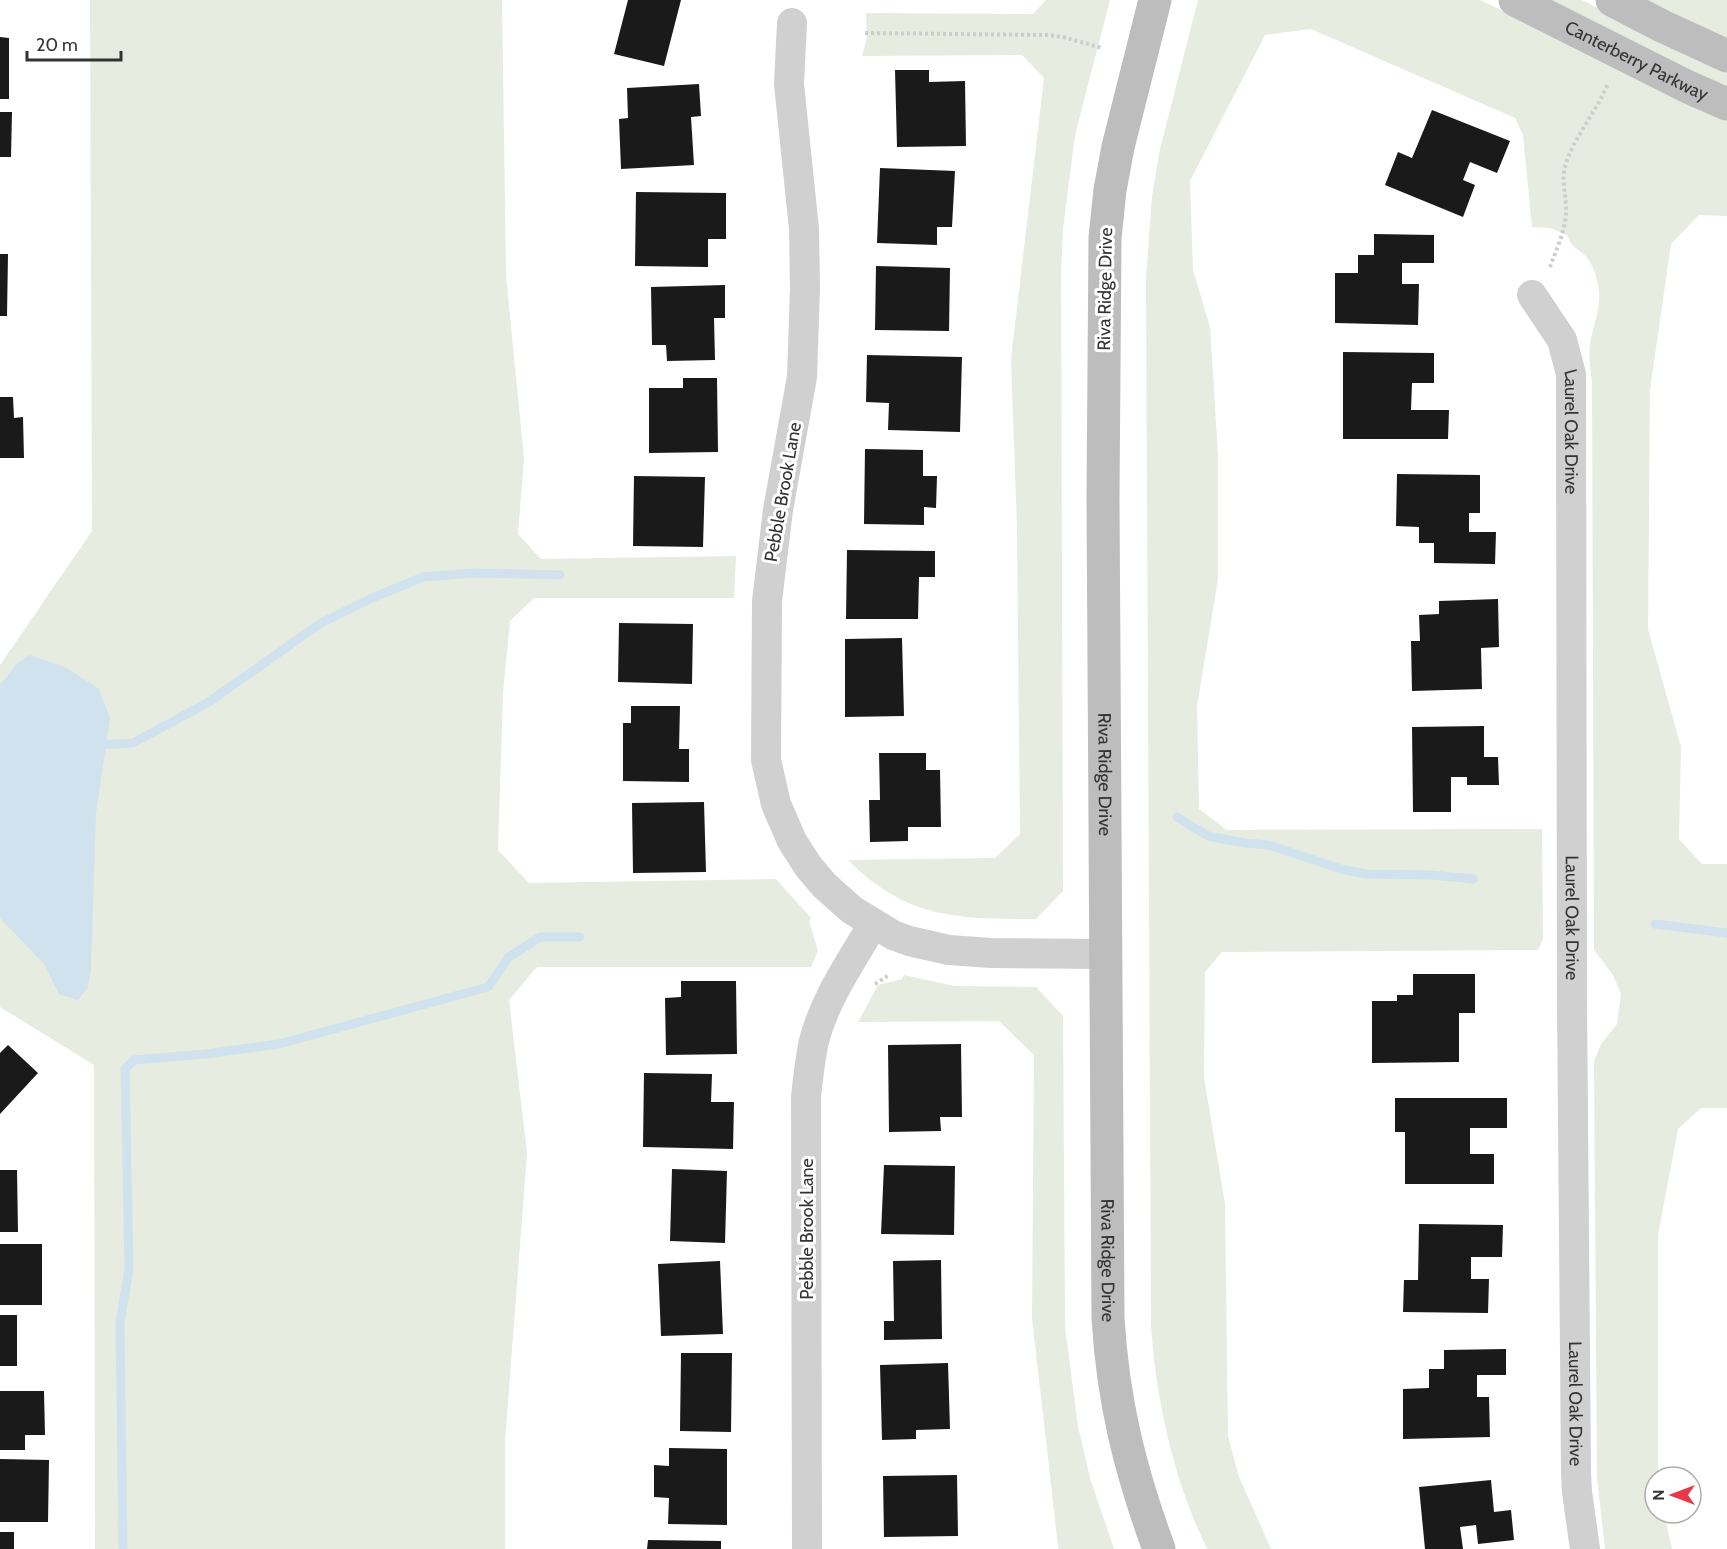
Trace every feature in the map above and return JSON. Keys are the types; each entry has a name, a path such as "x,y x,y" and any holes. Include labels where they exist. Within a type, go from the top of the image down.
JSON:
{"street":[{"name":"Riva Ridge Drive","path":"1155,0 1118,147 1110,190 1105,238 1105,954 1107,1285 1112,1370 1128,1452 1159,1549"},
{"name":"Canterberry Parkway","path":"1515,0 1688,87 1727,104"},
{"path":"1612,0 1727,56"},
{"name":"Pebble Brook Lane","path":"792,23 789,84 801,183 805,253 804,351 799,400 778,510 770,570 766,640 766,760 776,804 792,841 824,885 852,910 873,924 909,941 949,950 991,953 1105,954"},
{"name":"Laurel Oak Drive","path":"1532,295 1562,340 1571,374 1572,1002 1576,1472 1585,1549"},
{"name":"Pebble Brook Lane","path":"807,1549 806,1096 808,1074 815,1039 828,1003 873,924"}],"path":[{"path":"865,33 1046,35 1063,37 1102,48"},
{"path":"1550,267 1564,228 1566,213 1564,170 1608,81"},
{"path":"869,992 876,982 889,975"}],"shaded area":[{"path":"90,0 502,0 506,275 524,459 518,534 541,559 736,556 734,598 534,598 510,621 503,693 498,850 529,883 776,879 811,918 809,921 818,951 811,967 537,967 509,1000 527,1153 505,1441 505,1549 95,1549 94,1065 0,1007 0,665 92,531"},
{"path":"1046,0 1110,0 1075,135 1063,229 1061,272 1063,891 1036,919 957,916 913,905 891,894 848,860 995,858 1020,834 1017,528 1011,359 1044,78 1022,55 862,56 867,38 866,13 1033,14"},
{"path":"1198,0 1480,0 1727,120 1727,216 1699,215 1671,244 1650,390 1648,629 1681,747 1679,839 1702,864 1727,864 1727,1108 1701,1108 1678,1129 1658,1235 1658,1465 1643,1465 1643,1525 1667,1525 1672,1549 1605,1549 1597,1477 1594,1061 1601,1044 1617,1024 1621,994 1613,975 1594,950 1592,383 1589,355 1591,336 1599,306 1599,290 1594,270 1588,259 1573,246 1567,235 1550,228 1532,227 1523,135 1515,118 1311,29 1265,35 1190,181 1193,270 1210,327 1218,455 1218,579 1197,706 1199,809 1227,830 1542,829 1543,939 1538,950 1222,952 1205,972 1204,1077 1225,1204 1228,1436 1239,1477 1271,1549 1207,1549 1185,1496 1162,1411 1151,1325 1146,278 1152,196 1160,149"},
{"path":"1541,0 1582,0 1727,72 1727,93"},
{"path":"1636,0 1727,0 1727,44"},
{"path":"904,975 954,986 1036,987 1063,1016 1065,1327 1078,1426 1090,1478 1114,1549 1059,1549 1058,1546 1032,1318 1034,1055 999,1021 858,1022 878,985 902,979"}],"water":[{"path":"30,655 67,668 99,689 110,718 96,813 91,969 88,987 78,1000 59,994 45,965 0,918 0,685 17,664"}],"building":[{"path":"628,0 681,0 664,66 614,54"},
{"path":"0,37 9,38 9,99 0,99"},
{"path":"895,70 929,70 929,82 965,81 966,146 897,147"},
{"path":"699,84 701,116 691,117 694,165 621,169 619,119 628,118 627,88"},
{"path":"1432,110 1510,141 1497,173 1470,162 1463,180 1475,185 1463,217 1385,185 1398,152 1412,158"},
{"path":"0,112 12,112 11,157 0,157"},
{"path":"880,168 955,171 952,227 937,227 937,245 877,243"},
{"path":"636,192 726,193 726,239 708,239 708,267 635,266"},
{"path":"1374,234 1434,235 1434,263 1402,263 1402,284 1419,284 1418,325 1335,323 1335,273 1358,273 1358,255 1374,255"},
{"path":"0,254 8,254 7,316 0,316"},
{"path":"876,266 950,268 949,331 875,330"},
{"path":"725,285 725,318 714,318 715,360 667,361 666,345 652,345 651,287"},
{"path":"1343,352 1434,353 1434,383 1412,383 1411,410 1449,410 1448,439 1343,439"},
{"path":"867,355 962,357 960,432 888,430 889,403 866,402"},
{"path":"683,378 717,378 718,452 649,453 649,388 683,388"},
{"path":"0,397 13,397 14,418 23,417 24,458 0,458"},
{"path":"865,449 923,450 923,476 937,476 936,508 924,507 924,525 864,524"},
{"path":"1397,474 1480,475 1480,513 1469,513 1469,532 1496,532 1495,564 1434,563 1434,543 1419,543 1419,527 1396,526"},
{"path":"634,476 705,477 703,547 633,546"},
{"path":"847,550 935,551 935,577 919,577 918,619 846,619"},
{"path":"1498,599 1499,647 1481,648 1482,689 1412,691 1411,641 1420,641 1419,615 1439,614 1439,601"},
{"path":"619,623 693,624 692,684 618,682"},
{"path":"902,638 904,716 845,717 845,639"},
{"path":"631,706 680,706 679,749 689,749 689,782 623,781 623,723 631,723"},
{"path":"1484,726 1484,757 1498,757 1499,785 1467,785 1467,777 1451,777 1451,812 1413,812 1412,727"},
{"path":"879,753 926,753 926,770 940,770 941,827 908,827 908,841 870,842 869,800 880,800"},
{"path":"704,802 706,872 633,873 632,803"},
{"path":"1413,974 1475,974 1475,1013 1459,1013 1459,1062 1372,1063 1372,1001 1397,1001 1397,995 1413,995"},
{"path":"681,981 736,981 737,1054 666,1055 665,998 681,997"},
{"path":"961,1044 962,1117 940,1117 941,1131 889,1132 888,1045"},
{"path":"8,1045 38,1073 0,1114 0,1053"},
{"path":"644,1073 712,1074 711,1102 734,1102 733,1149 643,1147"},
{"path":"1395,1098 1507,1098 1507,1128 1470,1128 1470,1154 1494,1154 1494,1184 1405,1184 1405,1132 1395,1132"},
{"path":"884,1165 955,1166 954,1235 881,1234"},
{"path":"672,1169 727,1171 725,1243 670,1241"},
{"path":"0,1170 17,1170 18,1232 0,1232"},
{"path":"1419,1224 1503,1225 1502,1257 1471,1257 1471,1279 1489,1279 1488,1313 1403,1312 1404,1280 1418,1280"},
{"path":"0,1244 42,1244 42,1305 0,1305"},
{"path":"941,1260 942,1339 884,1340 884,1321 894,1321 893,1261"},
{"path":"720,1261 723,1334 661,1336 658,1264"},
{"path":"0,1315 17,1315 17,1366 0,1366"},
{"path":"1506,1349 1506,1375 1477,1375 1477,1397 1489,1397 1490,1437 1403,1439 1403,1389 1429,1388 1429,1369 1444,1369 1444,1350"},
{"path":"681,1353 732,1353 731,1432 680,1431"},
{"path":"948,1363 950,1429 916,1430 916,1439 882,1440 880,1365"},
{"path":"0,1391 44,1391 45,1435 25,1435 25,1450 0,1450"},
{"path":"669,1448 727,1449 727,1525 668,1524 669,1498 654,1497 654,1465 669,1466"},
{"path":"0,1459 49,1460 48,1522 0,1522"},
{"path":"957,1475 958,1536 884,1537 883,1476"},
{"path":"1491,1480 1494,1512 1511,1510 1514,1540 1478,1544 1476,1525 1460,1527 1463,1549 1425,1549 1419,1487"},
{"path":"0,1532 14,1532 14,1549 0,1549"},
{"path":"648,1540 721,1541 721,1549 647,1549"}],"waterway":[{"path":"95,745 133,743 209,702 321,623 372,598 423,577 472,573 560,575"},
{"path":"1177,817 1208,836 1269,845 1341,869 1366,874 1431,875 1473,879"},
{"path":"1655,924 1727,933"},
{"path":"123,1549 120,1323 129,1268 125,1069 134,1060 205,1054 279,1044 488,987 508,958 540,937 580,937"}]}
